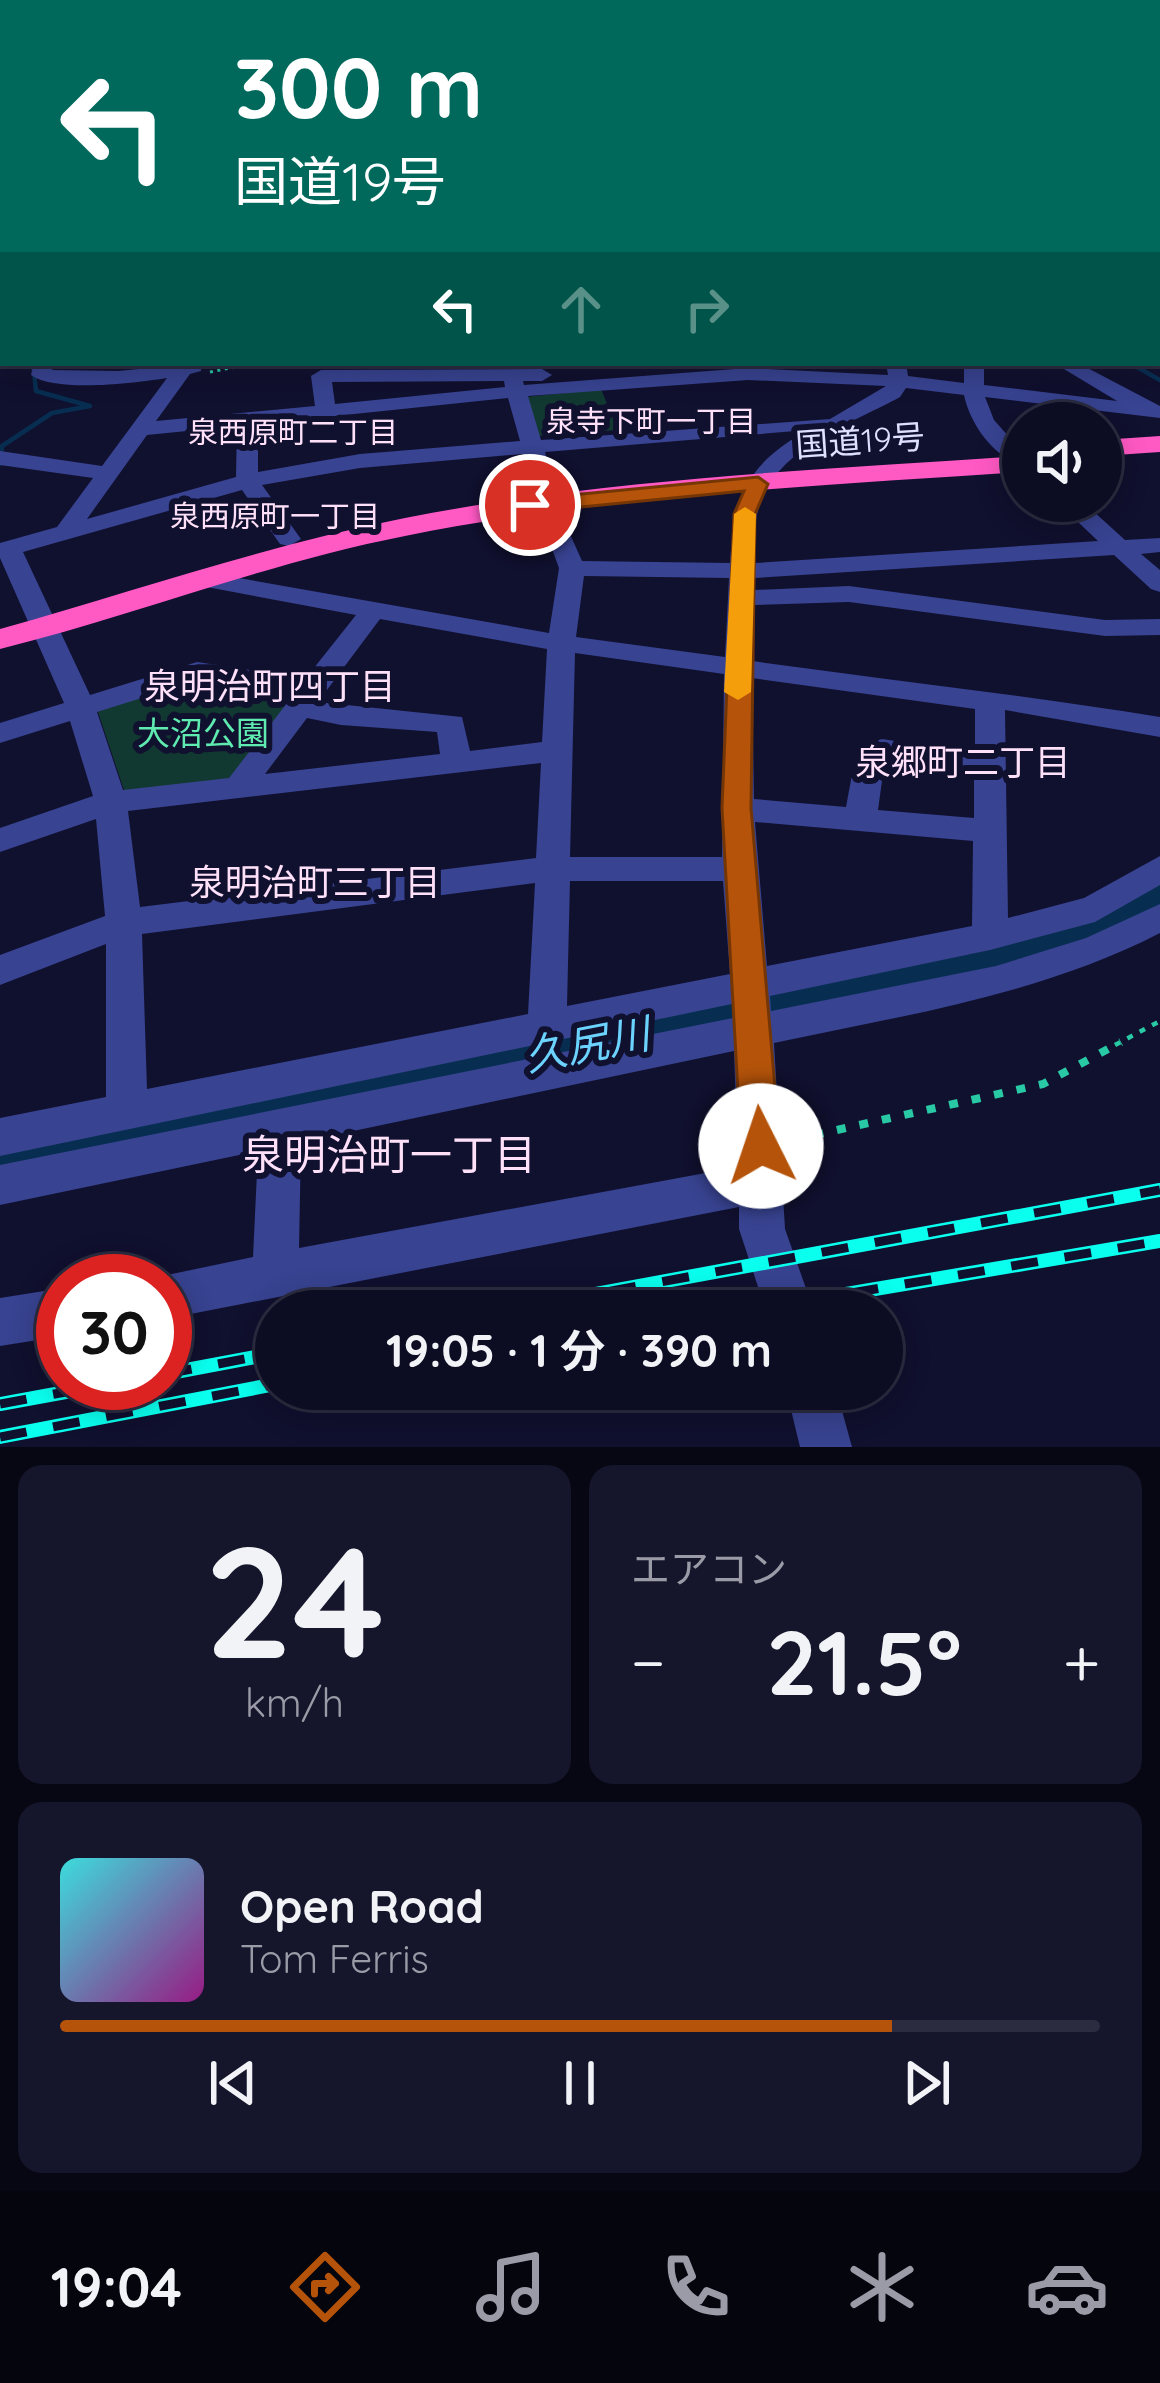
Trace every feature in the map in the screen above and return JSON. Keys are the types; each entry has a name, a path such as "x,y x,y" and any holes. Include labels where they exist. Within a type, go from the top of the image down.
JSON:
{"highway":[{"path":"1122,447 1160,444"},
{"path":"1122,459 1160,457"},
{"name":"国道19号","path":"0,639 41,619 289,539 464,501 1002,458"},
{"name":"国道19号","path":"0,622 41,619 356,537 480,513 761,478"}],"street":[{"path":"43,366 40,375 70,378 153,376 189,368"},
{"path":"554,366 622,393"},
{"path":"974,366 979,419 1002,440"},
{"path":"1070,366 1156,412"},
{"path":"64,532 189,368"},
{"path":"783,1290 762,1228 736,808 745,514 761,478 795,442 877,404 893,393 897,372"},
{"path":"128,1109 124,923 111,802 81,707 4,550 247,481 394,456 530,444 622,393 764,374 897,372 973,392 1156,412"},
{"path":"326,413 321,376 622,393 840,422"},
{"path":"143,429 326,413 514,384"},
{"path":"514,384 537,477"},
{"path":"248,421 247,481 289,539"},
{"path":"0,458 106,473"},
{"path":"0,479 35,464"},
{"path":"547,1026 555,751 561,643 572,568 549,515"},
{"path":"1092,522 1160,584"},
{"path":"745,584 1160,544"},
{"path":"572,568 849,594 1105,628 1160,626"},
{"path":"205,580 561,643 1160,727"},
{"path":"237,789 373,610"},
{"path":"0,733 197,670 306,698 341,716 451,724 457,764"},
{"path":"990,701 990,936"},
{"path":"860,818 871,753 883,748 990,766"},
{"path":"0,840 111,802 555,751"},
{"path":"736,808 990,831"},
{"path":"0,970 124,923 550,869 739,868"},
{"path":"0,1185 280,1126 752,1009 1095,909 1160,868"},
{"path":"0,1137 547,1026 996,981 1099,948 1160,917"},
{"path":"275,1278 280,1126"},
{"path":"192,1292 275,1278 761,1165"},
{"path":"0,1322 36,1316"},
{"path":"816,1410 826,1447"}],"path":[{"path":"537,477 542,476 555,520 549,521 549,515"},
{"path":"761,1165 1043,1084 1160,1021"}],"green space":[{"path":"601,389 618,430 537,436 526,397"},
{"name":"大沼公園","path":"197,675 302,691 236,781 125,793 97,709"}],"waterway":[{"path":"0,464 2,446 52,413 90,406 36,391 33,366"},
{"path":"1135,366 1160,380"},
{"name":"久尻川","path":"0,1161 793,1002 1090,930 1160,886"}],"railway":[{"path":"617,1290 1160,1190"},
{"path":"870,1290 1160,1241"},
{"path":"192,1369 255,1357"},
{"path":"0,1437 255,1388"},
{"path":"0,1404 36,1397"}],"slow traffic":[{"path":"738,692 745,514"}],"district":[{"name":"泉寺下町一丁目","path":"651,421"},
{"name":"泉西原町二丁目","path":"293,432"},
{"name":"泉西原町一丁目","path":"275,516"},
{"name":"泉明治町四丁目","path":"270,685"},
{"name":"泉郷町二丁目","path":"963,761"},
{"name":"泉明治町三丁目","path":"315,881"},
{"name":"泉明治町一丁目","path":"389,1154"}],"route":[{"path":"530,505 758,484 745,514 736,808 761,1146"}]}
